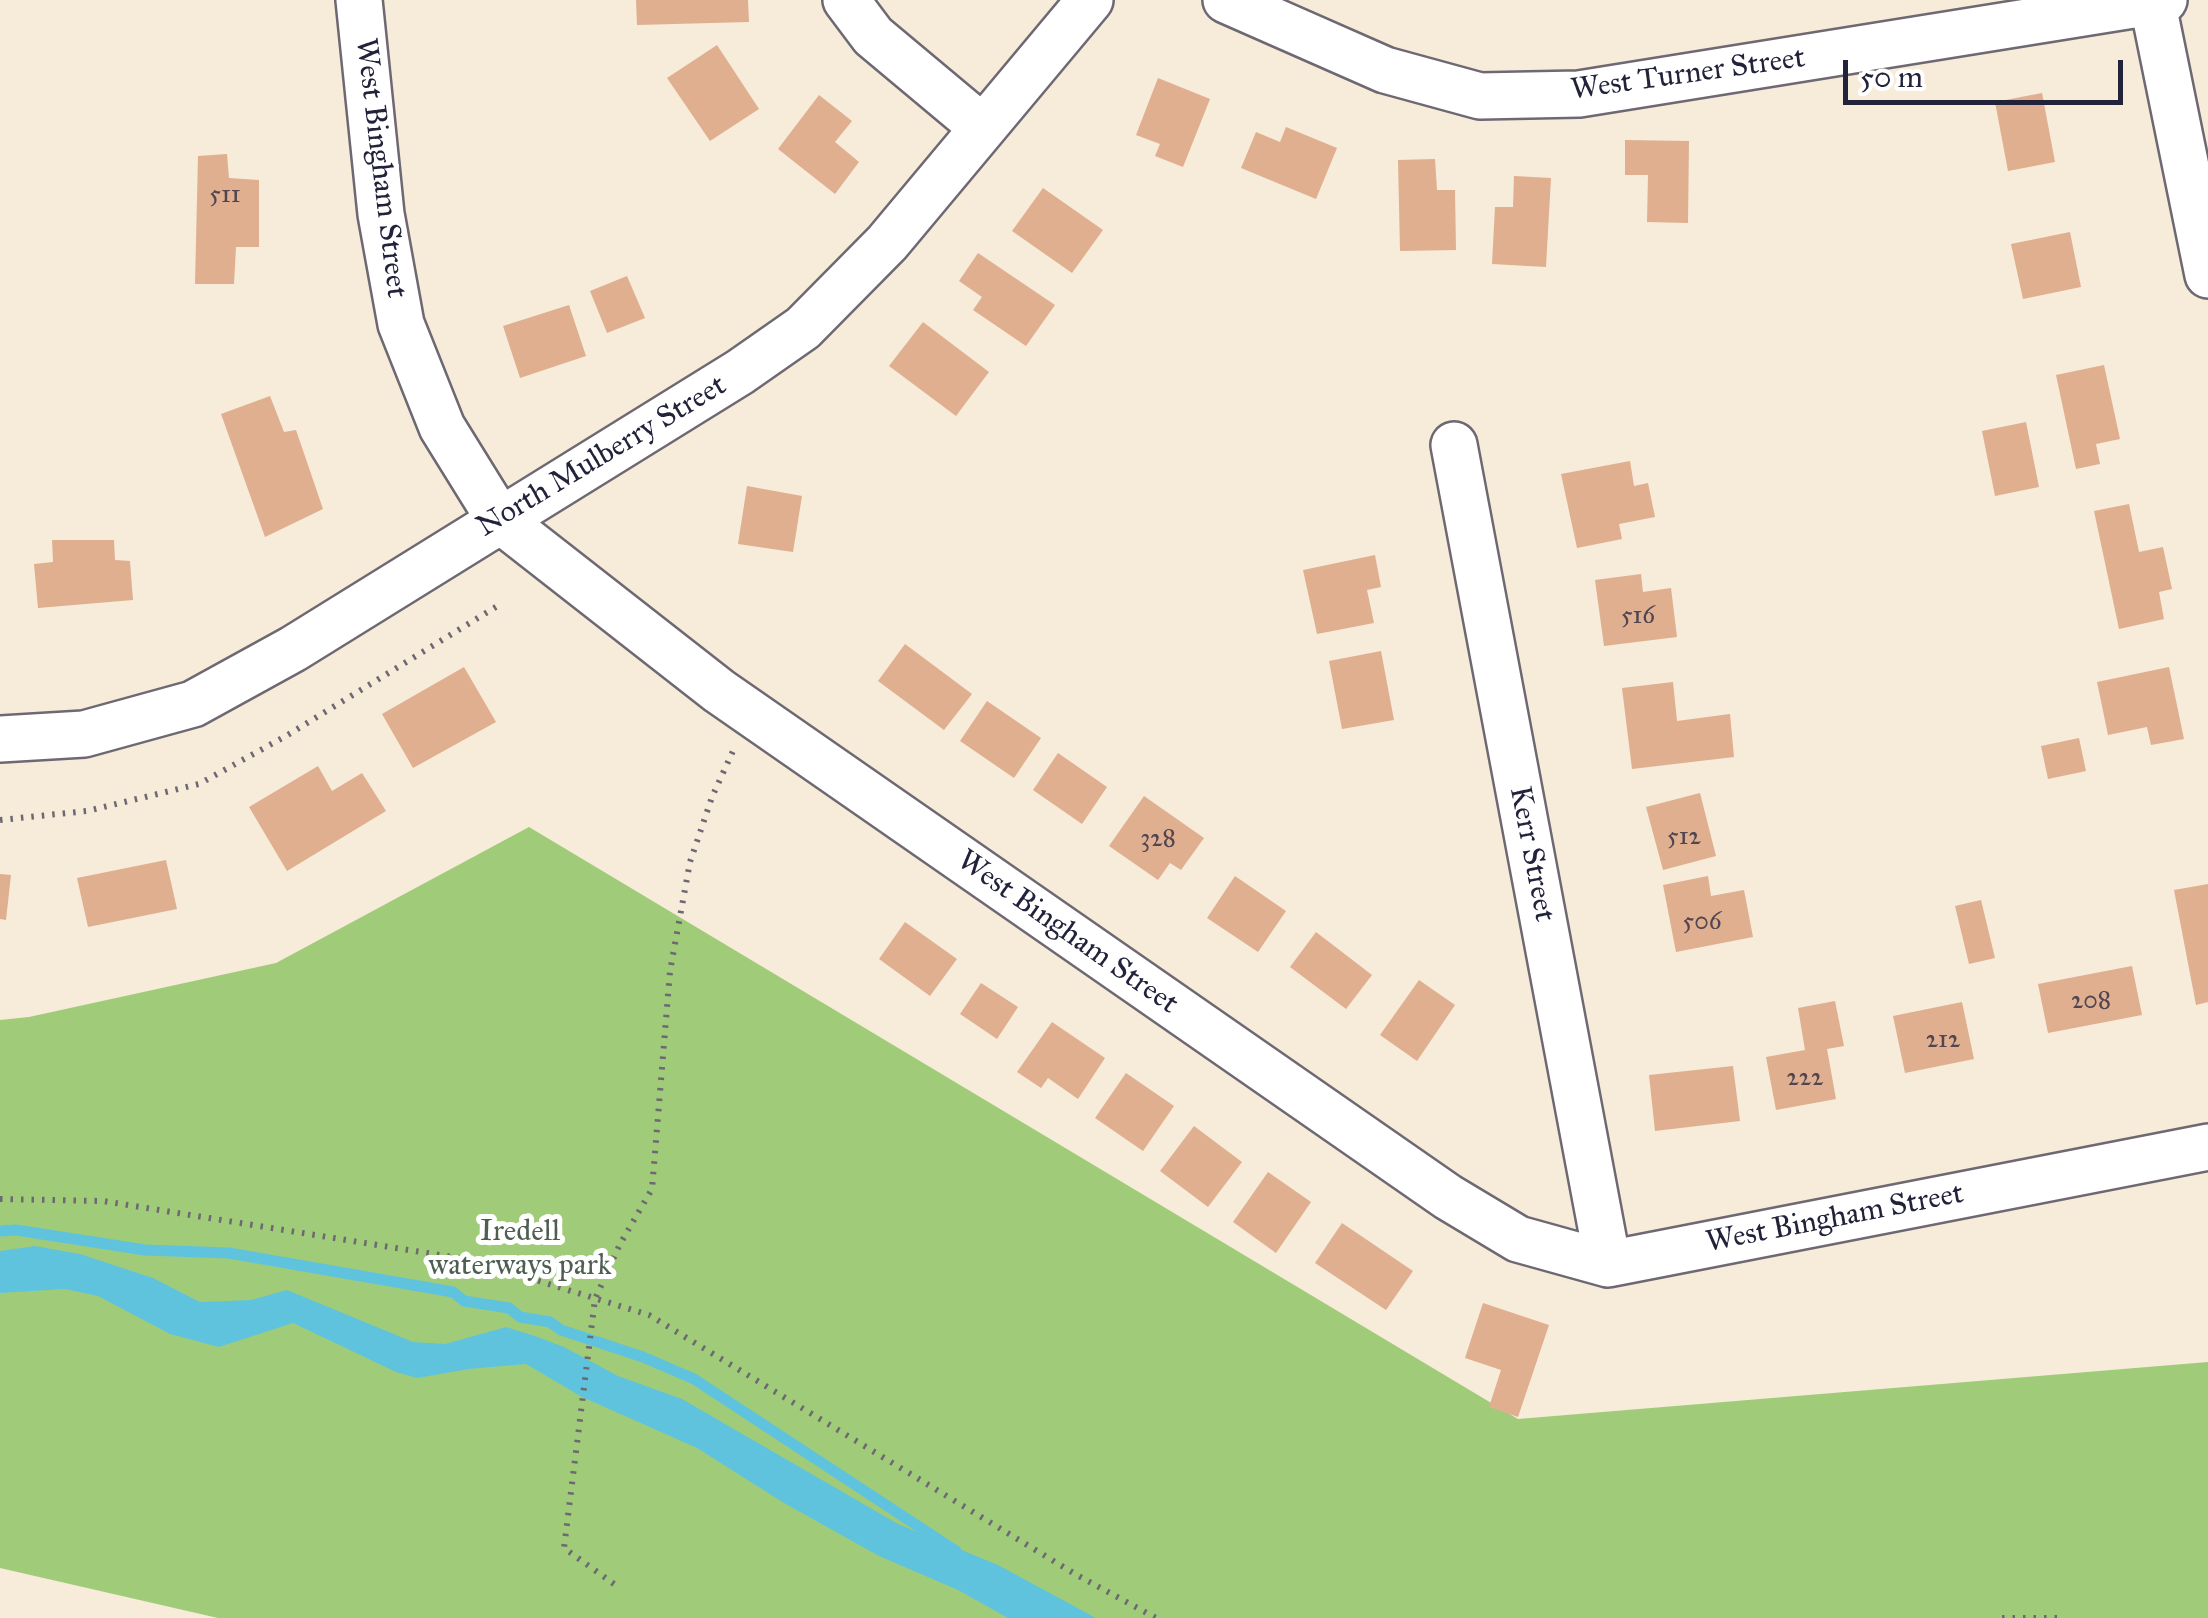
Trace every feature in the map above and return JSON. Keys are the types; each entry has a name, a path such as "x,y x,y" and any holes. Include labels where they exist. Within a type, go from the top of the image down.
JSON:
{"street":[{"name":"West Bingham Street","path":"359,0 381,214 401,324 442,426 498,519 751,713 1448,1198 1518,1239 1608,1264 2208,1147"},
{"path":"846,0 873,36 984,128"},
{"name":"North Mulberry Street","path":"0,738 84,734 193,704 293,650 740,372 803,328 887,243 1090,0"},
{"name":"West Turner Street","path":"1226,0 1384,70 1480,96 1579,94 2156,1"},
{"path":"2156,1 2208,275"},
{"name":"Kerr Street","path":"1454,445 1608,1264"}],"path":[{"path":"0,820 87,811 199,784 286,736 498,605"},
{"path":"614,1584 564,1548 595,1300 620,1244 652,1189 670,971 690,862 712,798 751,713"},
{"path":"0,1199 102,1201 472,1260 649,1314 1076,1574 1156,1618"},
{"path":"2002,1618 2060,1618"}],"green space":[{"name":"Iredell waterways park","path":"529,827 1518,1419 2208,1362 2208,1618 218,1618 0,1568 0,1020 276,963"}],"water":[{"path":"35,1246 80,1254 153,1278 200,1302 251,1300 287,1290 413,1342 445,1344 506,1327 535,1336 618,1376 682,1399 898,1524 998,1565 1096,1618 1008,1618 958,1590 879,1556 697,1448 582,1397 526,1364 417,1378 396,1372 293,1323 219,1347 170,1334 98,1296 65,1289 0,1293 0,1251"}],"building":[{"path":"636,0 748,0 749,22 637,25"},
{"path":"717,45 759,109 710,141 667,78"},
{"path":"1158,78 1210,99 1183,167 1155,156 1160,144 1136,135"},
{"path":"2042,93 2055,162 2008,171 1995,102"},
{"path":"819,95 852,121 835,142 859,162 835,194 778,149"},
{"path":"1286,127 1337,148 1316,199 1241,168 1256,132 1280,142"},
{"path":"1625,140 1689,141 1688,223 1647,222 1648,175 1625,175"},
{"path":"227,154 229,178 259,180 259,247 236,247 234,284 195,284 198,156"},
{"path":"1435,159 1437,190 1455,190 1456,250 1400,251 1398,160"},
{"path":"1514,176 1551,178 1546,267 1492,264 1495,207 1513,207"},
{"path":"1043,188 1103,230 1072,273 1012,231"},
{"path":"2070,232 2081,287 2023,299 2011,244"},
{"path":"978,253 1055,305 1026,346 973,310 982,297 959,281"},
{"path":"627,276 645,318 607,333 590,291"},
{"path":"569,305 586,356 520,378 503,326"},
{"path":"923,322 989,372 956,416 889,366"},
{"path":"2104,365 2120,439 2096,444 2100,464 2076,469 2056,375"},
{"path":"270,396 284,432 296,430 323,509 265,537 221,414"},
{"path":"2026,422 2039,487 1995,496 1982,431"},
{"path":"1630,461 1634,486 1648,483 1655,517 1619,524 1622,539 1577,548 1561,474"},
{"path":"747,486 802,496 793,552 738,544"},
{"path":"2129,504 2139,552 2163,547 2172,589 2159,592 2164,619 2119,629 2094,511"},
{"path":"52,540 114,540 115,560 130,561 133,600 38,608 34,564 53,562"},
{"path":"1375,555 1381,587 1367,590 1374,623 1317,634 1303,570"},
{"path":"1641,574 1643,592 1671,588 1677,637 1604,646 1595,580"},
{"path":"905,644 972,694 944,730 878,681"},
{"path":"1381,651 1394,720 1342,729 1329,661"},
{"path":"464,667 496,722 413,768 382,714"},
{"path":"2169,667 2184,739 2151,745 2147,727 2108,735 2097,682"},
{"path":"1673,682 1677,721 1730,714 1734,757 1632,769 1622,688"},
{"path":"987,701 1041,738 1014,778 960,741"},
{"path":"2079,738 2086,771 2048,779 2041,746"},
{"path":"1058,753 1107,787 1082,824 1033,790"},
{"path":"318,766 332,791 362,773 386,811 287,871 249,807"},
{"path":"1700,793 1716,856 1663,870 1646,807"},
{"path":"1144,796 1204,838 1181,870 1170,863 1158,880 1109,846"},
{"path":"166,860 177,909 88,927 77,878"},
{"path":"0,874 11,875 6,920 0,919"},
{"path":"1235,876 1286,911 1258,952 1207,918"},
{"path":"1708,876 1711,896 1744,890 1753,937 1676,952 1663,885"},
{"path":"2208,884 2208,1002 2196,1005 2174,890"},
{"path":"1981,900 1995,958 1969,964 1955,906"},
{"path":"905,922 957,959 930,996 879,959"},
{"path":"1316,932 1372,975 1346,1009 1290,967"},
{"path":"2132,966 2142,1015 2048,1033 2038,984"},
{"path":"1419,980 1455,1005 1417,1061 1380,1035"},
{"path":"981,983 1018,1007 997,1039 960,1014"},
{"path":"1835,1001 1844,1046 1827,1049 1836,1099 1776,1110 1766,1057 1805,1050 1798,1008"},
{"path":"1962,1002 1974,1059 1905,1073 1893,1016"},
{"path":"1052,1022 1105,1058 1078,1099 1048,1078 1041,1088 1017,1072"},
{"path":"1733,1066 1740,1121 1655,1131 1649,1075"},
{"path":"1126,1073 1174,1106 1143,1151 1095,1118"},
{"path":"1194,1126 1242,1162 1208,1207 1160,1171"},
{"path":"1268,1172 1311,1202 1276,1253 1233,1222"},
{"path":"1342,1223 1413,1271 1386,1310 1315,1263"},
{"path":"1483,1303 1549,1325 1518,1417 1489,1407 1501,1370 1465,1358"}],"waterway":[{"path":"0,1231 16,1230 145,1250 229,1253 453,1292 464,1301 509,1308 520,1317 550,1322 561,1330 643,1357 694,1379 956,1551"}]}
